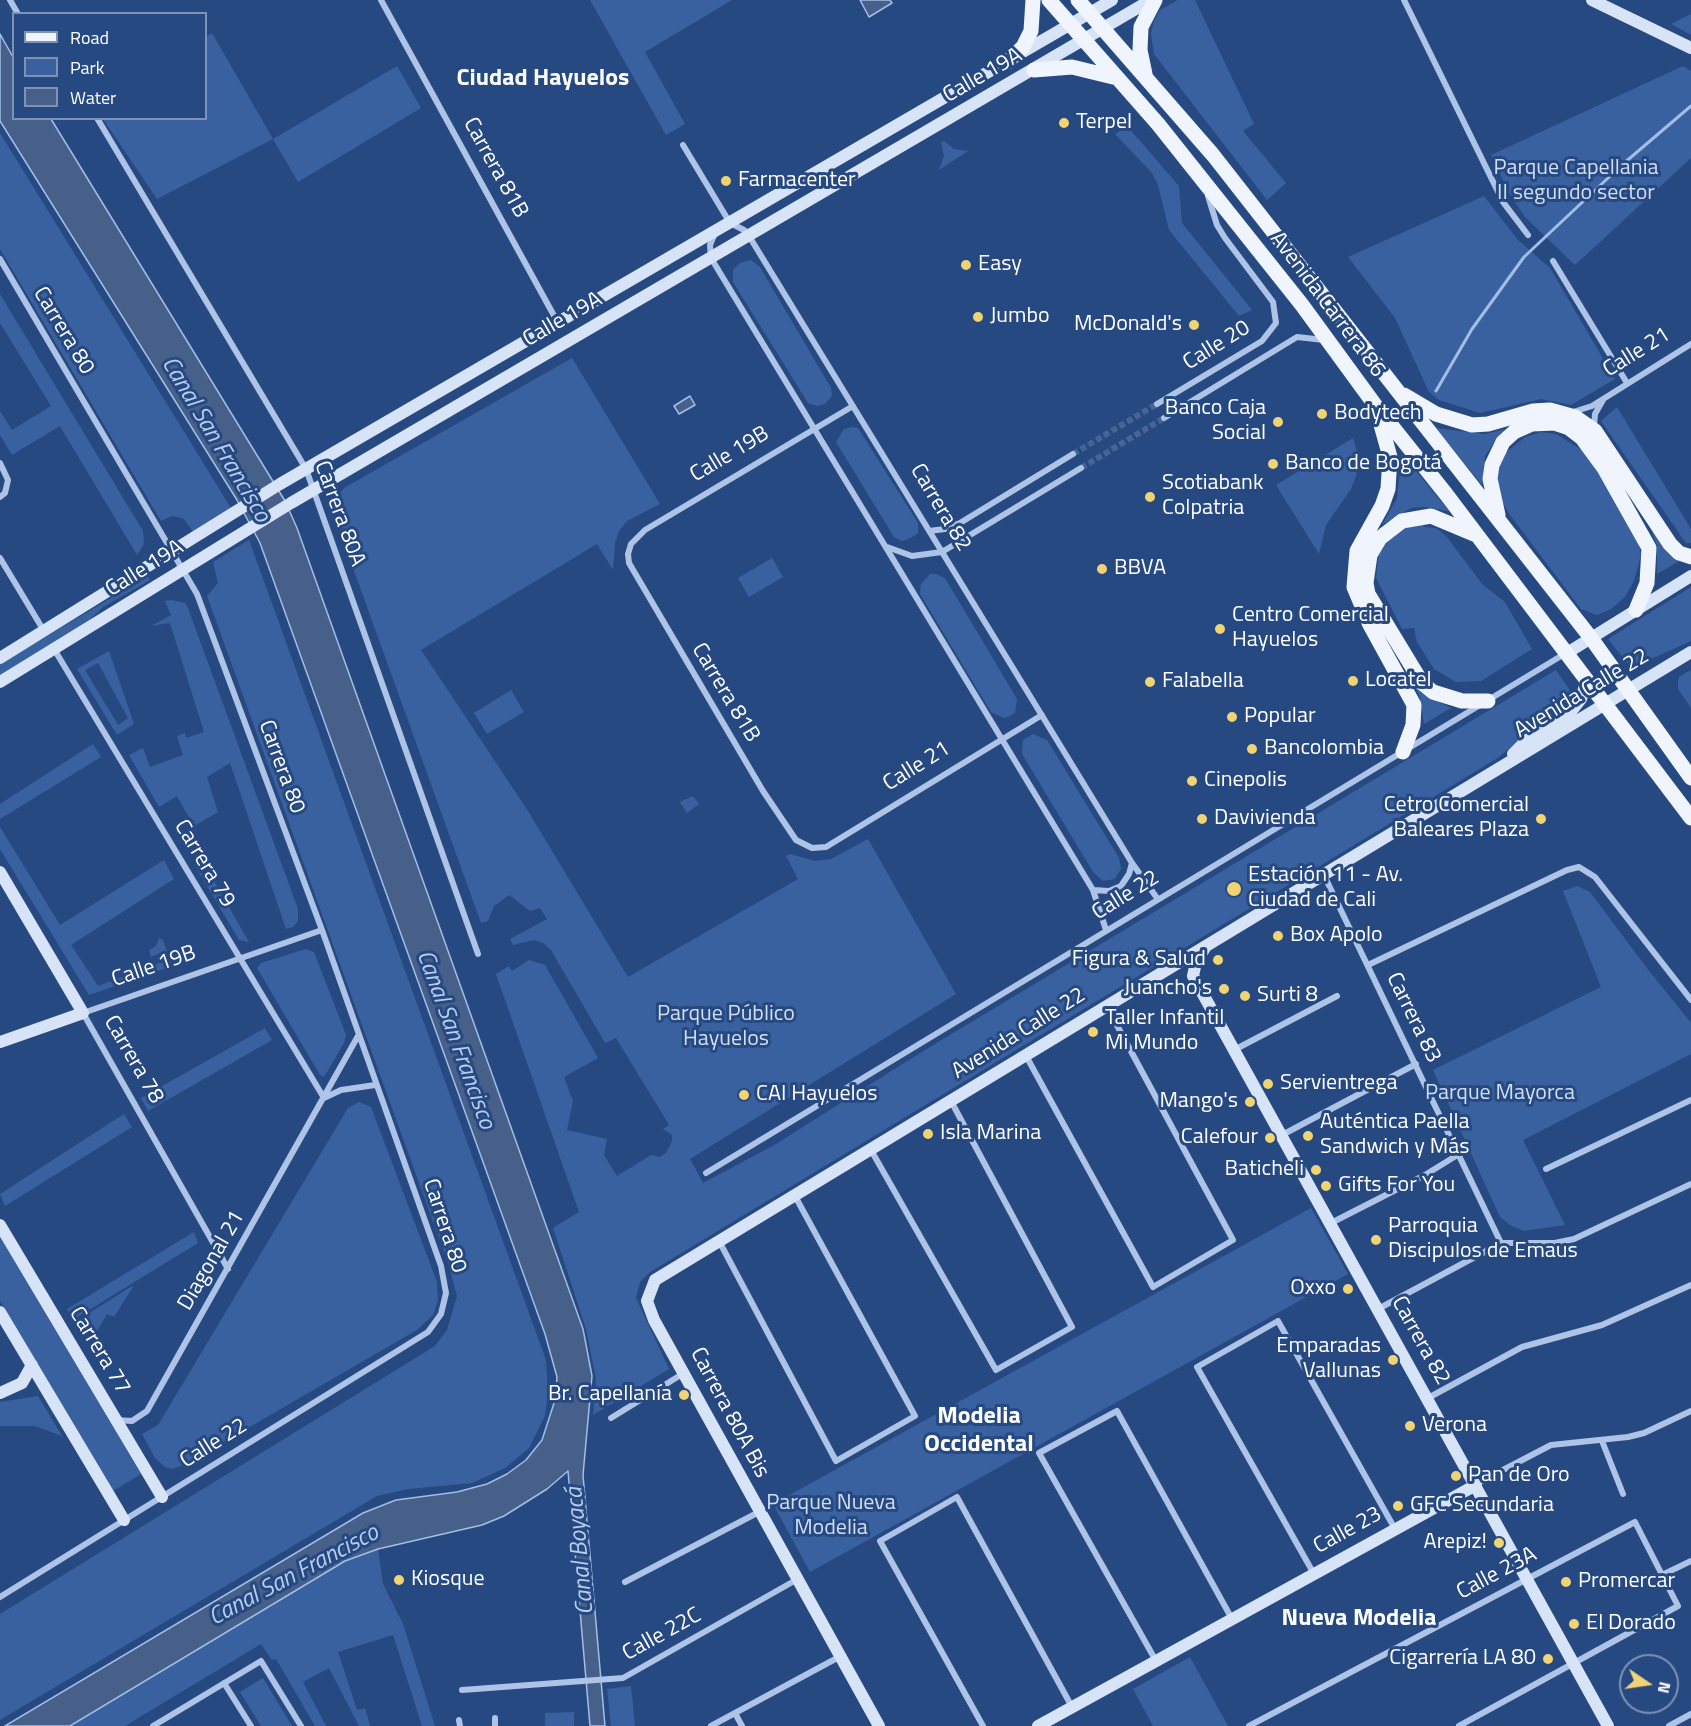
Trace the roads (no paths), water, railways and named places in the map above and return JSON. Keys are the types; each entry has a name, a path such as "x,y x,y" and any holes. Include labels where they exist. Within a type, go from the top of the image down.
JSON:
{"main road":[{"path":"1006,63 1023,47 1031,31 1033,0"},
{"name":"Avenida Carrera 86","path":"1049,0 1083,42 1158,124 1330,342 1375,405 1478,536 1691,818"},
{"name":"Avenida Carrera 86","path":"1078,0 1199,137 1591,638 1691,778"},
{"path":"1146,76 1140,50 1141,27 1153,0"},
{"path":"1034,70 1072,67 1115,78"},
{"path":"1394,389 1436,414 1472,425 1488,424 1533,411 1563,413 1575,417 1595,431 1670,544 1679,553 1691,557"},
{"path":"1375,405 1390,458 1388,489 1382,506 1357,551 1354,587 1370,625 1414,705 1413,724 1403,752"},
{"path":"1503,526 1490,479 1492,465 1503,442 1514,432 1532,424 1554,423 1569,428 1582,438 1604,468 1649,548 1650,566 1647,583 1636,610"},
{"path":"1478,536 1431,516 1402,521 1380,538 1370,555 1365,571 1368,594 1422,683 1433,692 1462,701 1488,701"}],"street":[{"name":"Carrera 81B","path":"381,0 558,323"},
{"name":"Calle 19A","path":"0,658 280,484 1112,0"},
{"name":"Calle 19A","path":"0,682 291,503 1153,0"},
{"path":"1404,0 1503,202 1528,235"},
{"path":"1592,0 1691,48"},
{"name":"Carrera 80A","path":"98,120 306,469 478,954"},
{"name":"Carrera 82","path":"684,145 730,223 738,226 749,236 1132,863 1157,898"},
{"name":"Calle 20","path":"1157,404 1262,341 1276,323 1273,302 1233,250 1218,225 1203,181"},
{"path":"715,232 710,245 711,258 1094,890 1106,930"},
{"path":"1553,261 1627,383"},
{"name":"Carrera 80","path":"1,263 197,594 322,930 441,1266 446,1293 441,1314"},
{"name":"Calle 20","path":"1164,418 1297,337 1309,336 1330,342"},
{"name":"Calle 21","path":"1563,413 1580,412 1691,344"},
{"name":"Calle 21","path":"1595,431 1595,414 1605,398"},
{"name":"Calle 19B","path":"631,544 645,530 853,406"},
{"path":"929,531 945,530 960,523 1073,454"},
{"path":"0,463 8,480 5,493 0,497"},
{"path":"886,547 912,556 942,552 1081,468"},
{"name":"Carrera 81B","path":"631,544 629,563 710,704 796,840 812,848"},
{"path":"0,558 44,631"},
{"name":"Avenida Calle 22","path":"1567,653 1691,576"},
{"name":"Carrera 79","path":"54,650 324,1098"},
{"name":"Avenida Calle 22","path":"659,1277 871,1150 1106,1004 1691,652"},
{"name":"Calle 22","path":"706,1173 1157,898 1567,653"},
{"name":"Avenida Calle 22","path":"1494,771 1527,740 1569,714 1581,699 1587,679"},
{"name":"Calle 21","path":"812,848 826,847 1042,714"},
{"path":"1094,890 1109,891 1120,886 1129,874 1132,863"},
{"path":"1368,964 1567,870 1579,867 1595,877 1691,1000"},
{"name":"Carrera 78","path":"0,872 228,1269"},
{"name":"Carrera 83","path":"1323,873 1501,1243"},
{"name":"Calle 19B","path":"0,1042 322,930"},
{"path":"1154,975 1177,971 1193,976 1198,955 1211,941"},
{"name":"Carrera 82","path":"1193,976 1608,1726"},
{"path":"1234,1050 1337,996"},
{"path":"1025,1054 1153,1287 1233,1240 1106,1004"},
{"path":"324,1098 358,1036"},
{"path":"1282,1135 1416,1064"},
{"path":"324,1098 341,1090 375,1084"},
{"name":"Diagonal 21","path":"116,1420 132,1421 147,1411 324,1098"},
{"path":"1546,1169 1691,1100"},
{"path":"871,1150 996,1370 1072,1327 951,1101"},
{"path":"1330,1223 1425,1175 1459,1154"},
{"path":"1378,1309 1501,1243 1555,1243 1574,1239 1691,1184"},
{"path":"719,1241 836,1461 915,1416 795,1196"},
{"name":"Carrera 77","path":"0,1225 162,1497"},
{"name":"Carrera 80A Bis","path":"659,1277 648,1294 649,1310 796,1580 879,1726"},
{"path":"1428,1398 1516,1350 1602,1325 1691,1285"},
{"path":"0,1312 124,1520"},
{"name":"Calle 22","path":"0,1597 428,1332 441,1314"},
{"path":"1314,1574 1197,1367 1278,1322 1395,1529"},
{"path":"0,1393 22,1383 32,1365"},
{"path":"611,1418 684,1373"},
{"path":"1156,1661 1039,1453 1117,1411 1233,1619"},
{"name":"Calle 23","path":"1038,1726 1551,1444 1602,1441 1644,1433 1691,1411"},
{"path":"1602,1441 1623,1494"},
{"path":"983,1726 880,1541 957,1497 1072,1707"},
{"path":"625,1582 759,1512"},
{"name":"Calle 23A","path":"1249,1726 1635,1522 1662,1575"},
{"path":"1459,1726 1678,1606 1662,1575 1691,1561"},
{"name":"Calle 22C","path":"462,1690 623,1678 796,1580"},
{"path":"711,1726 839,1657"},
{"path":"153,1726 261,1661 301,1726"},
{"path":"224,1683 251,1726"},
{"path":"735,1713 742,1726"},
{"path":"1669,1726 1691,1714"},
{"path":"495,1718 495,1726"}],"water":[{"path":"860,0 890,0 892,3 869,17"},
{"path":"0,34 12,55 12,120 52,120 285,501 297,528 583,1329 592,1376 583,1475 605,1726 590,1726 568,1471 547,1489 504,1516 482,1525 378,1549 345,1561 70,1726 5,1726 363,1513 396,1500 457,1492 487,1484 507,1474 526,1460 542,1440 555,1400 557,1377 545,1334 260,543 237,500 0,121"},
{"path":"690,396 695,405 679,414 674,406"}],"waterway":[{"path":"1436,391 1472,329 1524,257 1623,164 1691,106"}],"tunnel":[{"path":"1073,454 1157,404"},
{"path":"1081,468 1164,418"}],"place":[{"name":"Terpel","path":"1064,123"},
{"name":"Farmacenter","path":"726,181"},
{"name":"Easy","path":"966,265"},
{"name":"Jumbo","path":"978,317"},
{"name":"McDonald's","path":"1194,325"},
{"name":"Bodytech","path":"1322,414"},
{"name":"Banco Caja Social","path":"1278,422"},
{"name":"Banco de Bogotá","path":"1273,464"},
{"name":"Scotiabank Colpatria","path":"1150,497"},
{"name":"BBVA","path":"1102,569"},
{"name":"Centro Comercial Hayuelos","path":"1220,629"},
{"name":"Locatel","path":"1353,681"},
{"name":"Falabella","path":"1150,682"},
{"name":"Popular","path":"1232,717"},
{"name":"Bancolombia","path":"1252,749"},
{"name":"Cinepolis","path":"1192,781"},
{"name":"Davivienda","path":"1202,819"},
{"name":"Cetro Comercial Baleares Plaza","path":"1541,819"},
{"name":"Estación 11 - Av. Ciudad de Cali","path":"1234,889"},
{"name":"Box Apolo","path":"1278,936"},
{"name":"Figura & Salud","path":"1218,960"},
{"name":"Juancho's","path":"1224,989"},
{"name":"Surti 8","path":"1245,996"},
{"name":"Taller Infantil Mi Mundo","path":"1093,1032"},
{"name":"Servientrega","path":"1268,1084"},
{"name":"CAI Hayuelos","path":"744,1095"},
{"name":"Mango's","path":"1250,1102"},
{"name":"Isla Marina","path":"928,1134"},
{"name":"Auténtica Paella Sandwich y Más","path":"1308,1136"},
{"name":"Calefour","path":"1270,1138"},
{"name":"Baticheli","path":"1316,1170"},
{"name":"Gifts For You","path":"1326,1186"},
{"name":"Parroquia Discipulos de Emaus","path":"1376,1240"},
{"name":"Oxxo","path":"1348,1289"},
{"name":"Emparadas Vallunas","path":"1393,1360"},
{"name":"Br. Capellanía","path":"684,1395"},
{"name":"Verona","path":"1410,1426"},
{"name":"Pan de Oro","path":"1456,1476"},
{"name":"GFC Secundaria","path":"1398,1506"},
{"name":"Arepiz!","path":"1499,1543"},
{"name":"Kiosque","path":"399,1580"},
{"name":"Promercar","path":"1566,1582"},
{"name":"El Dorado","path":"1574,1624"},
{"name":"Cigarrería LA 80","path":"1548,1659"}],"district":[{"name":"Ciudad Hayuelos","path":"543,79"},
{"name":"Modelia Occidental","path":"979,1431"},
{"name":"Nueva Modelia","path":"1359,1619"}],"park label":[{"name":"Parque Capellania II segundo sector","path":"1576,182"},
{"name":"Parque Público Hayuelos","path":"726,1028"},
{"name":"Parque Mayorca","path":"1500,1094"},
{"name":"Parque Nueva Modelia","path":"831,1516"}],"water label":[{"name":"Canal San Francisco","path":"215,440"},
{"name":"Canal San Francisco","path":"455,1040"},
{"name":"Canal Boyacá","path":"581,1551"},
{"name":"Canal San Francisco","path":"294,1576"}]}
